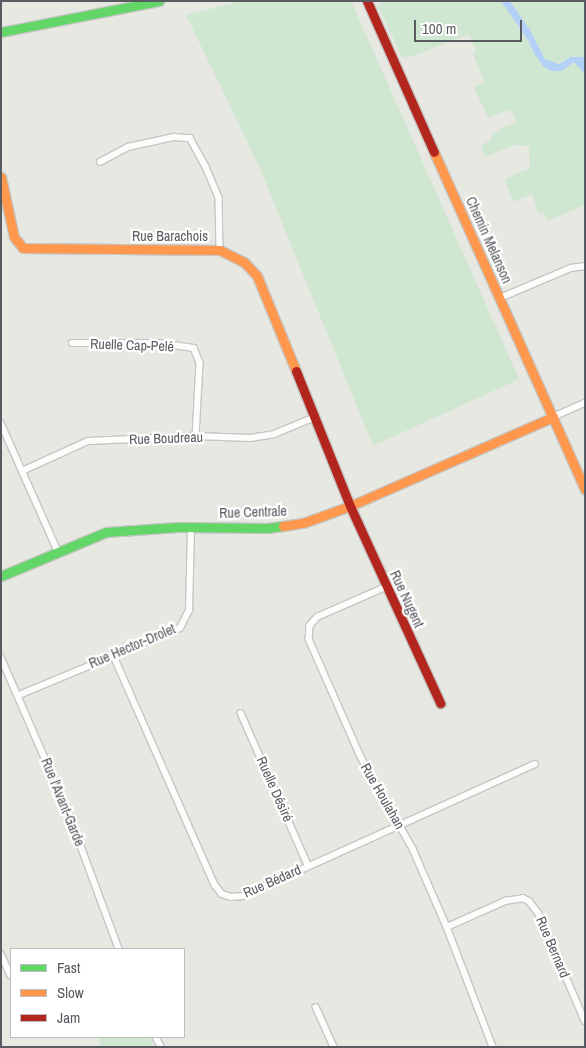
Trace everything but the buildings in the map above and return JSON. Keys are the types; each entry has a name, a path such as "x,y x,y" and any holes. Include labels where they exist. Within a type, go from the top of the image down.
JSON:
{"street":[{"path":"1,32 159,1"},
{"name":"Chemin Melanson","path":"368,1 585,490"},
{"path":"100,162 128,147 174,137 190,138 199,152 219,198 220,250"},
{"name":"Rue Barachois","path":"1,177 14,239 26,249 220,250 244,262 257,276 350,506"},
{"path":"500,298 571,268 585,266"},
{"name":"Ruelle Cap-Pelé","path":"72,343 159,343 194,348 200,363 196,436"},
{"path":"553,417 585,403"},
{"name":"Rue Centrale","path":"1,576 106,532 191,527 276,526 303,523 350,506 553,417"},
{"name":"Rue Boudreau","path":"22,471 88,440 196,436 258,437 274,434 314,418"},
{"path":"1,424 58,551"},
{"name":"Rue Nugent","path":"350,506 440,703"},
{"name":"Rue Hector-Drolet","path":"19,696 113,654 180,628 189,610 191,527"},
{"name":"Rue Houlahan","path":"387,587 318,617 308,631 312,648 361,757 400,824 447,927 493,1047"},
{"name":"Rue Bédard","path":"113,654 216,885 222,894 231,897 243,896 535,764"},
{"name":"Rue l'Avant-Garde","path":"1,657 68,812 117,948"},
{"name":"Ruelle Désiré","path":"241,713 308,865"},
{"name":"Rue Bernard","path":"447,927 504,901 523,898 529,902 539,914 585,1021"},
{"path":"1,954 10,974"},
{"path":"316,1007 334,1047"}],"green space":[{"path":"242,1 351,1 519,379 373,446 259,166 186,15"},
{"path":"384,1 501,1 528,40 543,66 552,71 562,71 573,63 577,64 585,74 585,208 583,206 547,221 544,212 538,213 532,194 513,202 505,179 530,168 529,146 514,145 485,157 481,145 491,140 492,135 502,128 516,122 509,110 488,118 474,87 484,82 473,54 476,50 469,34 410,57 402,57 378,6"},
{"path":"510,1 585,1 585,59 574,56 556,64 545,59 530,30"},
{"path":"98,1038 149,1038 153,1046 102,1047"}],"water":[{"path":"501,1 510,1 530,30 545,59 559,64 571,57 582,57 585,59 585,74 574,62 562,71 552,71 543,66 528,40"}],"traffic: fast":[{"path":"1,32 159,1"},
{"path":"1,576 106,532 178,527 267,528 283,526"}],"traffic: slow":[{"path":"434,152 585,490"},
{"path":"1,177 14,237 23,248 220,250 244,262 257,276 296,371"},
{"path":"283,526 303,523 350,506 553,417"}],"traffic: jam":[{"path":"367,1 434,152"},
{"path":"296,371 350,506 440,703"}]}
